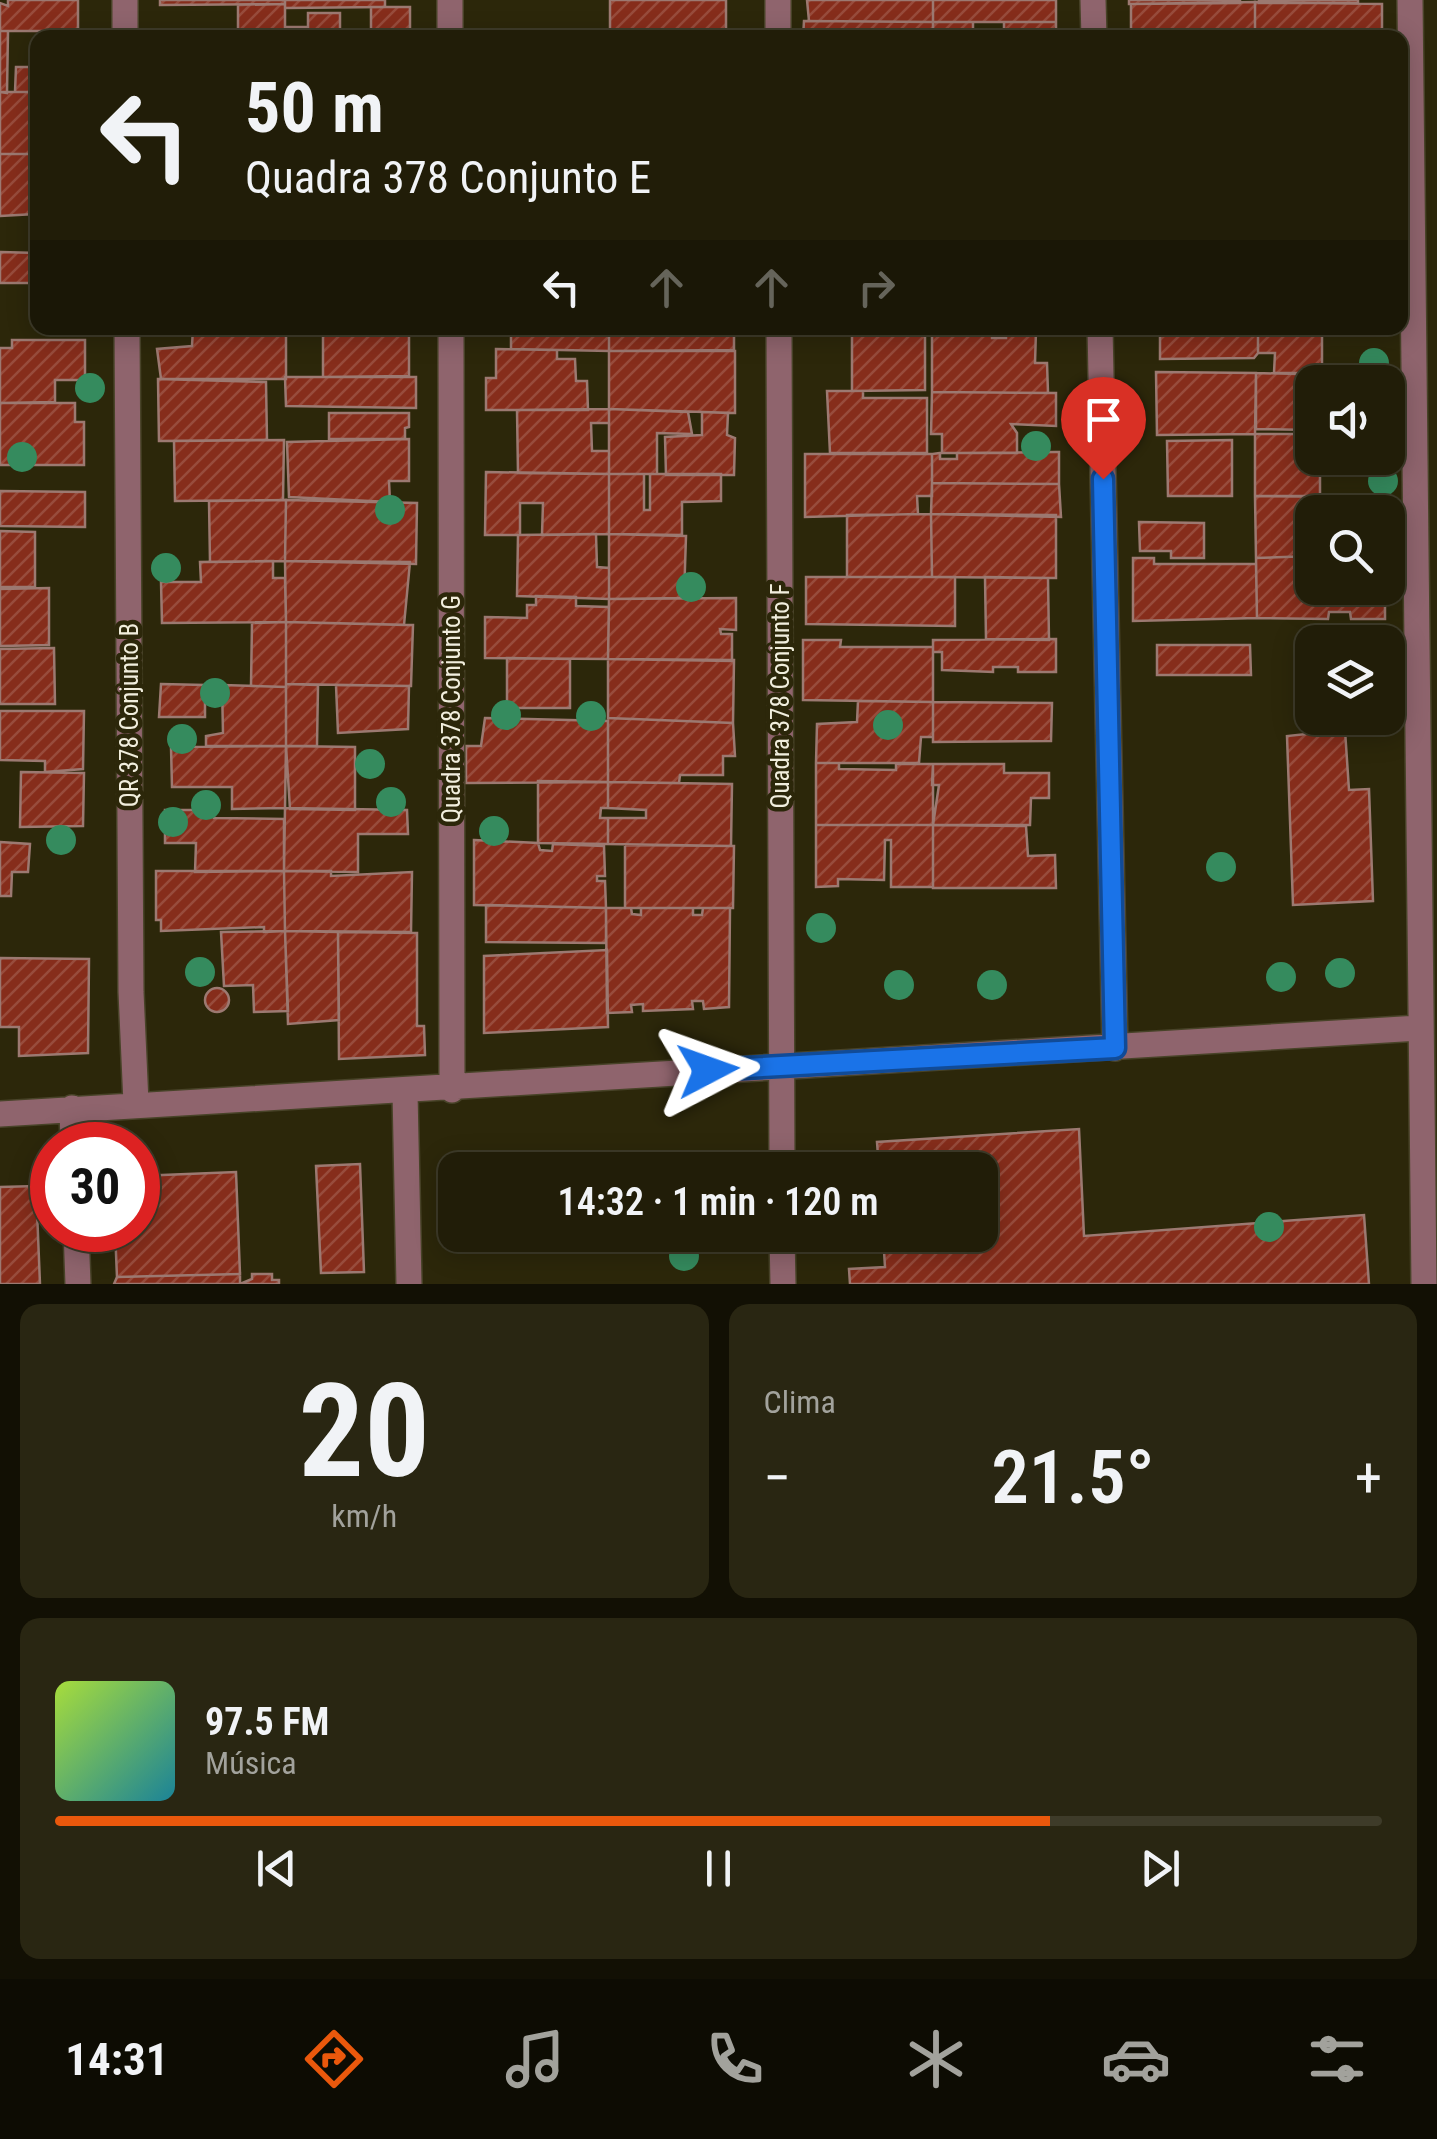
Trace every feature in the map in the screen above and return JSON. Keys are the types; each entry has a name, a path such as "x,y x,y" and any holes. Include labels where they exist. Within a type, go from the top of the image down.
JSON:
{"street":[{"path":"124,0 125,30"},
{"path":"450,0 450,30"},
{"path":"778,0 778,30"},
{"path":"1094,0 1094,30"},
{"path":"1410,0 1424,1284"},
{"name":"QR 378 Conjunto B","path":"127,335 136,1103"},
{"name":"Quadra 378 Conjunto G","path":"450,335 452,1090"},
{"name":"Quadra 378 Conjunto F","path":"779,335 782,1152"},
{"path":"1100,335 1115,1048"},
{"path":"0,1114 136,1103 452,1090 781,1065 1420,1028"},
{"path":"405,1092 409,1284"},
{"path":"72,1108 73,1122"},
{"path":"77,1252 78,1284"},
{"path":"782,1252 782,1284"}],"building":[{"path":"8,0 78,0 78,30 0,31 0,3 8,6"},
{"path":"160,0 285,0 285,4 160,5"},
{"path":"285,0 385,0 385,7 285,8"},
{"path":"610,0 726,0 726,30 610,30"},
{"path":"807,0 933,0 933,22 809,21"},
{"path":"933,0 1056,0 1056,22 933,22"},
{"path":"1129,0 1240,0 1240,3 1129,4"},
{"path":"1358,0 1358,3 1259,3"},
{"path":"1255,2 1255,30 1131,30 1131,4"},
{"path":"1255,2 1382,4 1382,30 1255,30"},
{"path":"285,4 285,30 238,30 238,5"},
{"path":"371,7 410,7 410,30 371,30"},
{"path":"308,13 340,13 340,30 285,30 308,27"},
{"path":"804,21 933,22 933,30 803,30"},
{"path":"933,22 973,22 973,30 933,30"},
{"path":"1004,22 1056,22 1056,30 1004,30"},
{"path":"0,31 8,31 7,93 0,92"},
{"path":"16,67 30,67 30,92 15,92"},
{"path":"0,92 30,92 30,154 0,154"},
{"path":"0,154 30,154 30,214 0,216"},
{"path":"0,252 30,253 30,283 0,283"},
{"path":"193,335 286,335 286,379 161,379 157,349 192,346"},
{"path":"323,335 409,335 409,376 323,377"},
{"path":"511,335 609,335 609,351 511,349"},
{"path":"609,335 734,335 734,350 609,351"},
{"path":"852,335 925,335 925,390 852,391"},
{"path":"932,335 1036,335 1035,363 1047,363 1048,393 932,392"},
{"path":"1160,335 1258,335 1258,353 1254,358 1160,359"},
{"path":"1258,335 1322,335 1322,365 1295,365 1295,373 1274,373 1275,353 1258,353"},
{"path":"12,340 85,340 85,380 55,380 55,402 0,403 0,348 12,348"},
{"path":"496,349 557,350 557,359 575,359 576,381 587,381 588,410 486,410 486,378 496,378"},
{"path":"609,351 735,351 735,413 609,409"},
{"path":"1156,372 1256,373 1255,434 1157,435"},
{"path":"1256,373 1295,374 1295,430 1256,429"},
{"path":"285,377 416,377 416,408 286,406"},
{"path":"158,379 266,382 267,440 159,441"},
{"path":"827,391 863,391 863,398 927,398 927,453 830,453"},
{"path":"932,392 1056,393 1056,426 1011,424 1017,433 1017,453 942,453 942,434 931,434"},
{"path":"0,403 75,403 75,422 84,422 84,465 0,465"},
{"path":"609,409 609,423 591,423 592,451 609,451 609,474 518,473 517,410"},
{"path":"609,409 688,412 692,434 657,433 657,474 609,474"},
{"path":"702,412 728,413 727,435 735,438 734,475 666,475 665,437 702,435"},
{"path":"329,413 409,413 409,427 405,428 405,439 329,439"},
{"path":"1255,434 1295,434 1295,475 1320,475 1320,495 1255,496"},
{"path":"409,439 409,481 389,481 390,502 289,497 287,442"},
{"path":"284,440 283,500 175,501 174,441"},
{"path":"1232,440 1232,496 1168,496 1167,441"},
{"path":"1059,452 1059,484 932,483 932,454 940,453 940,459 957,459 957,453"},
{"path":"805,454 932,454 932,496 917,496 918,514 805,517"},
{"path":"486,472 609,474 609,534 542,535 543,503 520,503 520,535 485,535"},
{"path":"609,474 644,474 644,510 650,510 650,474 721,474 721,501 682,502 682,535 609,534"},
{"path":"932,483 1059,484 1061,517 931,514"},
{"path":"0,491 85,492 85,527 0,526"},
{"path":"1255,496 1295,496 1295,557 1256,558"},
{"path":"286,500 285,561 210,562 209,501"},
{"path":"286,500 417,503 416,564 285,561"},
{"path":"931,514 1056,515 1056,578 932,577"},
{"path":"931,514 932,577 847,577 847,515"},
{"path":"1139,522 1204,523 1204,558 1171,558 1171,551 1140,551"},
{"path":"0,531 35,532 35,587 0,587"},
{"path":"596,534 597,567 609,568 609,599 517,596 518,535"},
{"path":"609,534 686,536 684,598 609,599"},
{"path":"1295,557 1295,605 1385,605 1385,619 1351,619 1350,612 1329,612 1328,619 1257,618 1256,558"},
{"path":"1133,558 1154,558 1154,564 1256,564 1257,618 1133,621"},
{"path":"273,561 273,578 285,578 286,622 162,623 161,582 201,582 200,562"},
{"path":"285,561 410,562 404,625 286,622"},
{"path":"806,577 955,577 955,626 806,624"},
{"path":"985,577 1048,578 1049,640 986,639"},
{"path":"49,588 49,645 0,646 0,589"},
{"path":"536,596 576,597 576,606 609,607 608,659 485,658 485,617 527,618 527,605 536,605"},
{"path":"736,598 736,630 720,629 721,634 732,634 732,661 608,659 609,599"},
{"path":"286,622 413,625 411,686 286,684"},
{"path":"286,622 286,687 251,686 252,623"},
{"path":"1056,639 1056,672 1018,672 1018,667 993,667 993,672 942,670 942,652 933,652 933,640"},
{"path":"803,640 841,640 840,647 933,647 933,702 803,700"},
{"path":"1157,645 1250,645 1251,675 1157,675"},
{"path":"54,648 55,704 0,704 0,649"},
{"path":"507,658 570,659 570,708 507,708"},
{"path":"608,659 734,660 733,723 608,718"},
{"path":"161,684 205,685 205,717 159,717"},
{"path":"286,684 318,685 317,746 286,746"},
{"path":"222,685 286,687 286,746 206,746 206,736 223,733"},
{"path":"336,685 409,686 408,729 338,733"},
{"path":"858,701 933,702 933,737 921,737 919,763 816,763 817,724 857,722"},
{"path":"933,702 1052,703 1051,741 933,742"},
{"path":"0,711 84,711 83,769 45,772 45,761 0,760"},
{"path":"485,718 608,721 608,782 466,783 466,746 481,746"},
{"path":"608,718 733,723 735,756 723,756 723,775 680,775 679,783 608,782"},
{"path":"1345,735 1349,790 1369,789 1373,901 1293,905 1287,736"},
{"path":"286,746 355,747 355,810 290,809"},
{"path":"286,746 285,808 232,809 232,787 172,787 171,747"},
{"path":"816,763 839,763 839,769 896,770 896,764 933,764 933,825 816,825"},
{"path":"933,764 1004,764 1004,773 1049,773 1049,798 1031,798 1030,825 933,825 939,785 932,785"},
{"path":"21,772 84,773 83,826 20,827"},
{"path":"538,781 608,782 608,808 601,808 600,818 608,818 608,844 538,843"},
{"path":"608,782 732,784 731,846 608,844 608,818 646,818 646,810 608,808"},
{"path":"285,808 407,810 408,834 358,834 358,872 284,871"},
{"path":"165,810 214,810 214,818 284,819 284,871 195,872 196,843 165,843"},
{"path":"816,825 933,825 933,887 891,887 891,840 885,840 884,880 838,879 838,886 816,887"},
{"path":"933,825 1026,826 1028,856 1055,855 1056,888 933,888"},
{"path":"474,840 538,843 540,850 552,851 553,844 604,846 605,876 597,876 597,881 605,881 606,908 474,905"},
{"path":"0,842 30,844 28,872 12,872 11,896 0,896"},
{"path":"625,845 734,846 733,908 625,908"},
{"path":"156,871 284,871 285,931 264,932 264,927 161,931 161,920 156,920"},
{"path":"284,871 331,871 331,876 412,872 411,932 285,931"},
{"path":"486,905 606,908 606,943 486,942"},
{"path":"606,908 631,908 632,914 641,915 641,908 693,908 693,915 702,915 703,908 730,908 729,1007 704,1009 703,1001 692,1001 693,1009 643,1011 643,1004 631,1005 632,1012 607,1013"},
{"path":"285,931 288,1011 254,1012 253,985 224,986 221,932"},
{"path":"285,931 338,932 339,1020 288,1024"},
{"path":"338,932 417,933 417,1026 424,1026 425,1055 339,1059"},
{"path":"607,950 608,1027 484,1033 484,956"},
{"path":"0,958 89,959 88,1053 19,1056 19,1027 0,1027"},
{"path":"217,988 229,1000 217,1012 205,1000"},
{"path":"1079,1129 1084,1236 1364,1215 1369,1284 850,1284 849,1269 885,1267 884,1252 998,1252 998,1152 878,1152 877,1142"},
{"path":"360,1164 364,1272 321,1273 316,1166"},
{"path":"236,1172 240,1274 117,1277 116,1252 160,1252 160,1175"},
{"path":"30,1186 30,1252 39,1252 40,1284 0,1284 0,1187"},
{"path":"240,1274 240,1284 114,1284 117,1277"},
{"path":"252,1274 272,1274 272,1280 279,1280 279,1284 240,1284 252,1279"}],"route":[{"path":"708,1070 1115,1048 1103,479"}]}
